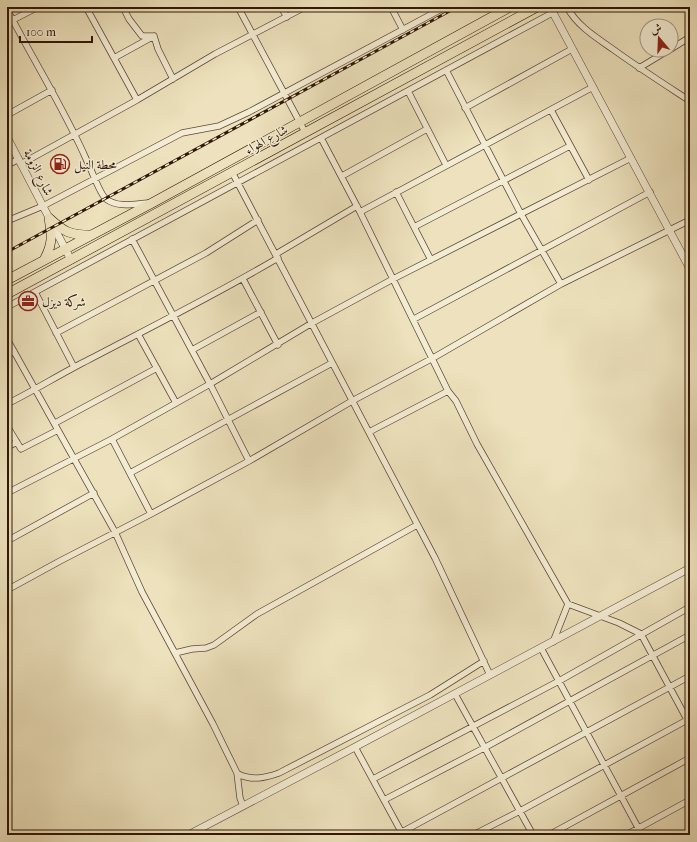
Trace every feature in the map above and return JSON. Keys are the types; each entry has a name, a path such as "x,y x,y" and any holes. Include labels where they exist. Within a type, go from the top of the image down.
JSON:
{"highway":[{"name":"شارع الهواء","path":"7,280 91,234 152,203 510,7"},
{"name":"شارع الهواء","path":"7,294 537,7"},
{"path":"49,218 67,233 77,235 91,234"},
{"path":"44,260 50,250 52,242 49,218"}],"street":[{"path":"7,23 38,7"},
{"path":"86,7 137,100"},
{"path":"131,7 125,10 129,19 142,36 154,36"},
{"path":"238,7 305,132"},
{"path":"281,7 287,17"},
{"path":"7,165 20,162 75,134 137,100 215,54 306,7"},
{"path":"391,7 404,30"},
{"path":"7,221 43,206 96,180 182,133 219,126 249,112 445,7"},
{"path":"567,7 571,14 590,33 690,101"},
{"path":"7,9 75,134 102,194 105,198 118,204 129,205 152,203"},
{"path":"7,307 408,91 552,10 690,269"},
{"path":"114,58 154,36"},
{"path":"154,36 158,49 173,79"},
{"path":"679,44 690,37"},
{"path":"466,108 572,48"},
{"path":"640,68 656,58"},
{"path":"446,70 521,214 561,284"},
{"path":"7,404 35,390 74,367 243,279 277,256 359,209 446,166 593,87"},
{"path":"7,115 52,90"},
{"path":"408,91 446,166"},
{"path":"551,110 589,180"},
{"path":"342,176 427,128"},
{"name":"شارع الزومة","path":"7,137 71,260"},
{"path":"321,138 359,209 448,391 456,401 477,444 568,604 619,623 641,634 689,721 472,835"},
{"path":"414,227 570,146"},
{"path":"7,493 112,439 278,345 312,323 393,279 631,158"},
{"path":"232,172 435,558 490,675"},
{"path":"396,192 431,260"},
{"path":"414,319 650,192"},
{"path":"56,333 206,253 258,220"},
{"path":"7,590 249,461 352,401 433,358 561,284 690,220"},
{"path":"132,240 192,350 249,461"},
{"path":"243,279 278,345"},
{"path":"35,292 74,367"},
{"path":"192,350 260,312"},
{"path":"138,334 176,403"},
{"path":"7,339 115,532 142,592 238,774 240,798 243,806"},
{"path":"7,355 14,351"},
{"path":"130,473 332,363"},
{"path":"55,423 157,368"},
{"path":"369,432 448,391"},
{"path":"7,426 21,449 58,430"},
{"path":"112,439 152,514"},
{"path":"7,447 17,442"},
{"path":"7,541 94,493"},
{"path":"175,653 192,649 206,648 214,645 257,614 417,525"},
{"path":"188,835 690,568"},
{"path":"553,642 568,604"},
{"path":"373,779 559,681 690,607"},
{"path":"384,800 484,748 690,635"},
{"path":"541,648 642,835"},
{"path":"238,774 254,779 280,773 430,695 484,661"},
{"path":"355,747 403,834 690,676"},
{"path":"455,694 533,835"},
{"path":"549,835 690,758"},
{"path":"626,835 690,800"}],"railway":[{"path":"7,252 457,7"}],"place":[{"name":"محطة النيل","path":"60,164"},
{"name":"شركة ديزل","path":"28,301"}]}
